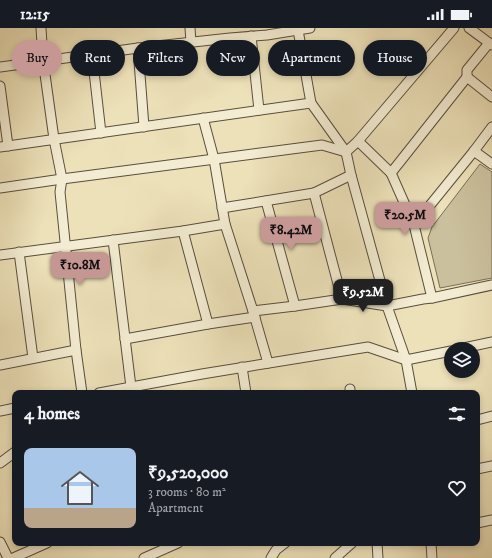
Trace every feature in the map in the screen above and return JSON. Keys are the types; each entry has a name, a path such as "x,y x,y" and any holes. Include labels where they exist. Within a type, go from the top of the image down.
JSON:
{"street":[{"path":"41,28 42,40"},
{"path":"190,28 191,40"},
{"path":"229,28 230,38"},
{"path":"198,41 251,36 267,31 310,28"},
{"path":"346,152 358,141 454,28"},
{"path":"391,173 467,77 468,70 490,44 469,28"},
{"path":"298,30 311,103 346,152 387,306 406,360 411,390"},
{"path":"251,36 260,110"},
{"path":"0,67 12,65"},
{"path":"45,76 54,139 62,178 60,192 76,350 82,390"},
{"path":"95,76 101,133"},
{"path":"140,76 144,127"},
{"path":"467,77 492,97"},
{"path":"0,86 4,146 311,103"},
{"path":"203,118 214,159 225,224 268,363"},
{"path":"414,225 492,127"},
{"path":"358,141 391,173 414,225 432,298"},
{"path":"0,188 62,178 322,145 346,152"},
{"path":"474,151 492,164"},
{"path":"222,208 314,193 352,175"},
{"path":"314,193 342,299"},
{"path":"266,201 295,306"},
{"path":"0,255 183,231 225,224"},
{"path":"183,231 208,324"},
{"path":"113,240 125,339 127,390 242,367 368,346 406,360 444,352"},
{"path":"20,252 33,358"},
{"path":"125,339 295,306 342,299 387,306 492,286"},
{"path":"480,345 492,342"},
{"path":"0,365 76,350"},
{"path":"242,367 246,390"},
{"path":"0,411 12,409"},
{"path":"480,419 492,416"},
{"path":"0,463 12,454"},
{"path":"480,468 492,466"},
{"path":"480,522 492,520"},
{"path":"0,542 8,558"},
{"path":"13,558 40,546"},
{"path":"144,558 171,546"},
{"path":"271,558 276,550 281,546"},
{"path":"335,558 349,546"},
{"path":"377,546 378,558"},
{"path":"431,546 432,558"}],"shaded area":[{"path":"480,164 492,172 492,278 440,288 428,238 432,227"}]}
